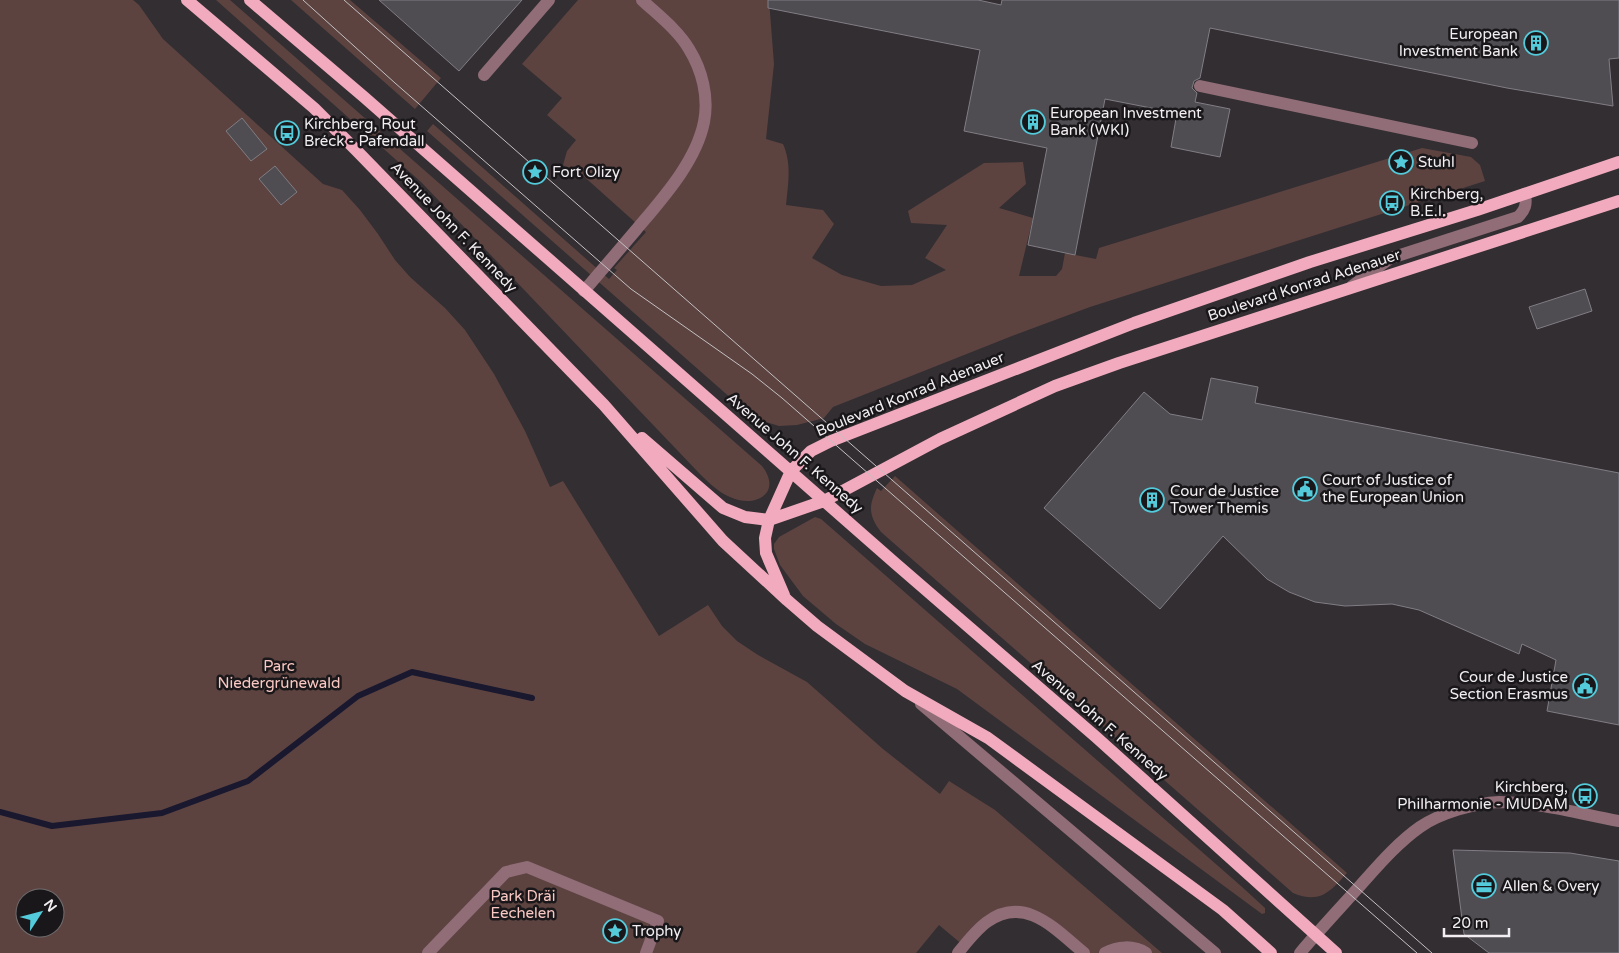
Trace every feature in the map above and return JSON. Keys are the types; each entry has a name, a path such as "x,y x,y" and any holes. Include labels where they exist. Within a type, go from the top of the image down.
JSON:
{"main road":[{"name":"Avenue John F. Kennedy","path":"187,0 314,108 344,138 604,405 723,541 786,600 817,626 905,691 988,738 1222,910 1271,953"},
{"name":"Avenue John F. Kennedy","path":"250,0 372,103 584,291 1096,737 1336,953"},
{"name":"Boulevard Konrad Adenauer","path":"769,520 791,471 811,451 831,440 1134,323 1310,262 1525,194 1619,162"},
{"name":"Boulevard Konrad Adenauer","path":"769,520 824,501 940,440 1055,386 1119,363 1619,201"},
{"path":"604,405 723,508 745,518 769,520 765,538 766,553 786,600"}],"street":[{"path":"484,75 549,0"},
{"path":"584,291 678,178 696,145 704,122 706,96 701,72 689,48 672,28 642,0"},
{"path":"1200,86 1472,143"},
{"path":"1350,288 1391,258 1518,217 1524,211 1527,203 1525,194"},
{"name":"Avenue John F. Kennedy","path":"905,691 1215,953"},
{"path":"1300,953 1404,840 1434,819 1462,808 1498,802 1543,806 1619,821"},
{"path":"428,953 506,872 527,867 658,921 646,953"},
{"path":"958,953 985,922 999,914 1014,912 1029,913 1046,921 1084,953"},
{"path":"1104,953 1125,947 1146,953"}],"green space":[{"name":"Parc Niedergrünewald","path":"0,0 133,0 139,5 163,39 323,184 342,190 360,210 395,260 465,330 494,374 525,431 550,487 563,481 659,636 708,605 722,626 737,641 807,682 883,749 940,794 949,781 995,810 1162,953 1084,953 1046,921 999,914 964,946 939,925 916,953 0,953"},
{"path":"216,0 230,0 762,466 768,476 768,491 757,500 748,501 739,500 717,490 421,182"},
{"path":"291,0 350,0 441,78 415,109"},
{"path":"578,0 769,0 774,64 766,139 783,144 786,152 789,174 786,205 823,210 834,224 812,258 842,275 881,286 912,285 946,270 925,258 947,225 911,223 908,211 984,163 1023,162 1026,184 999,208 1033,218 1019,276 1056,276 1062,269 1065,253 1096,259 1099,248 1422,148 1471,157 1480,165 1485,181 1090,307 833,407 824,418 797,425 779,426 760,420 741,407 427,131 433,124 609,279 617,270 614,268 646,232 580,173 571,172 563,165 567,151 576,140 547,115 562,98 522,64"},
{"path":"895,476 1347,873 1330,891 1317,897 1293,893 881,532 872,516 872,501 877,488 881,491"},
{"path":"815,517 821,519 1241,886 1265,908 1265,913 1262,914 957,689 865,644 836,624 803,596 780,565 774,544 779,537"}],"building":[{"path":"379,0 522,0 459,71"},
{"name":"European Investment Bank (WKI)","path":"768,0 978,0 1001,5 1002,0 1619,0 1619,58 1609,59 1613,106 1507,88 1210,28 1200,78 1194,81 1192,88 1197,93 1195,102 1230,109 1220,157 1171,147 1177,113 1105,99 1075,255 1028,245 1047,148 964,131 980,50 768,8"},
{"path":"242,118 267,149 251,161 226,131"},
{"path":"275,166 297,192 281,205 259,179"},
{"path":"1585,289 1592,311 1537,329 1529,307"},
{"path":"1211,378 1258,387 1255,403 1619,473 1619,725 1547,711 1556,660 1522,644 1519,654 1419,610 1392,604 1345,606 1315,602 1289,592 1267,579 1223,536 1160,609 1044,508 1144,392 1170,414 1202,420"},
{"path":"1453,850 1570,853 1619,861 1619,953 1489,953 1464,934"}],"waterway":[{"path":"0,812 52,826 162,813 248,781 358,696 412,672 532,698"}],"tram line":[{"path":"303,0 631,289 752,374 782,398 1417,953"},
{"path":"344,0 1432,953"}],"place":[{"name":"European Investment Bank","path":"1536,43"},
{"name":"European Investment Bank (WKI)","path":"1033,122"},
{"name":"Kirchberg, Rout Bréck - Pafendall","path":"287,133"},
{"name":"Stuhl","path":"1401,162"},
{"name":"Fort Olizy","path":"535,172"},
{"name":"Kirchberg, B.E.I.","path":"1392,203"},
{"name":"Court of Justice of the European Union","path":"1305,489"},
{"name":"Cour de Justice Tower Themis","path":"1152,500"},
{"name":"Cour de Justice Section Erasmus","path":"1585,686"},
{"name":"Kirchberg, Philharmonie - MUDAM","path":"1585,796"},
{"name":"Allen & Overy","path":"1484,886"},
{"name":"Trophy","path":"615,931"}],"park label":[{"name":"Park Dräi Eechelen","path":"523,904"}]}
